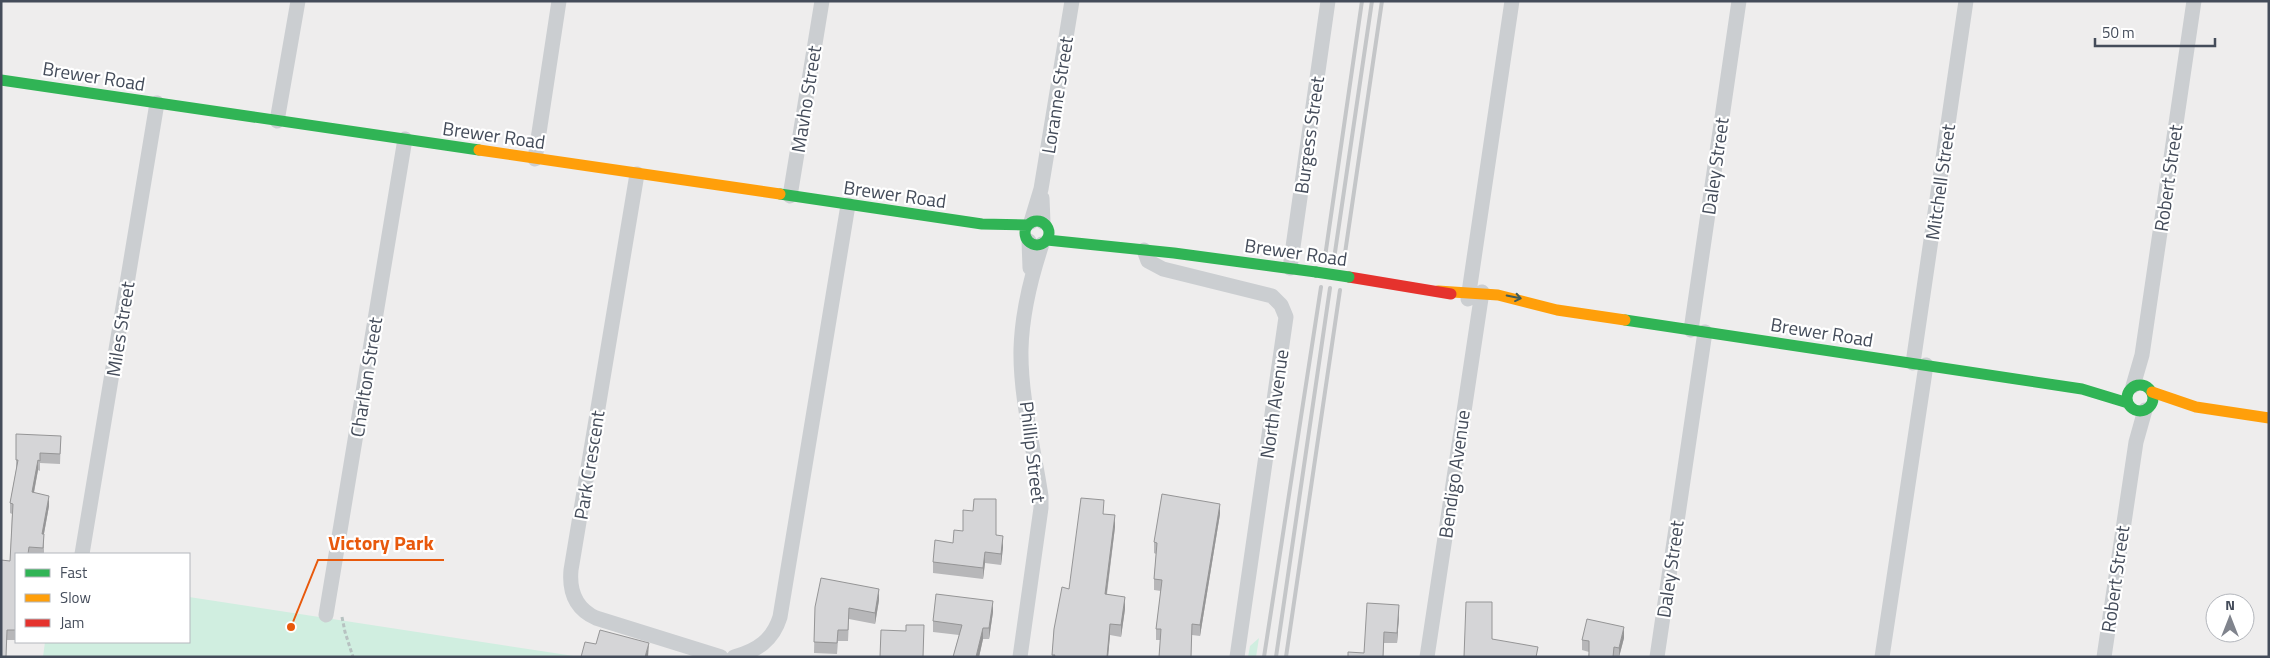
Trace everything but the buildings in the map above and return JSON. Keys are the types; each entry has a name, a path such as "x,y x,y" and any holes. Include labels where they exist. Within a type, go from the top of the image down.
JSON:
{"street":[{"path":"277,121 298,1"},
{"path":"535,159 559,1"},
{"name":"Mavho Street","path":"790,196 822,1"},
{"name":"Loranne Street","path":"1037,232 1041,189 1072,1"},
{"name":"Burgess Street","path":"1290,268 1328,1"},
{"name":"Bendigo Avenue","path":"1427,657 1512,1"},
{"name":"Daley Street","path":"1657,657 1739,1"},
{"name":"Mitchell Street","path":"1882,657 1966,1"},
{"name":"Robert Street","path":"2140,388 2142,355 2194,1"},
{"name":"Brewer Road","path":"1,80 1037,232 1088,242 1290,268 1475,296 1532,311 1556,310 1920,364 2082,389 2138,407 2196,406"},
{"name":"Miles Street","path":"82,553 157,103"},
{"name":"Charlton Street","path":"326,615 405,139"},
{"name":"Park Crescent","path":"637,174 570,580 575,599 579,606 589,615 708,655"},
{"path":"734,657 747,653 768,640 780,617 848,205"},
{"name":"Phillip Street","path":"1020,657 1041,508 1021,348 1037,232"},
{"name":"North Avenue","path":"1144,250 1148,262 1163,269 1272,296 1281,305 1286,317 1237,657"},
{"path":"2140,388 2153,400 2138,407 2127,396 2140,388"},
{"name":"Brewer Road","path":"2082,389 2140,388 2196,406 2269,418"},
{"name":"Robert Street","path":"2104,657 2136,442 2138,407"}],"path":[{"path":"342,616 353,657"}],"green space":[{"path":"190,597 574,656 43,657 45,643 190,643"},
{"path":"1259,638 1256,657 1248,657 1250,646"}],"railway":[{"path":"1325,257 1362,1"},
{"path":"1334,259 1372,1"},
{"path":"1344,260 1382,1"},
{"path":"1264,657 1321,287"},
{"path":"1276,657 1330,288"},
{"path":"1286,657 1340,290"}],"traffic: fast":[{"path":"1,80 479,150"},
{"path":"780,194 982,224 1028,225"},
{"path":"1037,221 1046,224 1049,233 1046,242 1037,245 1028,242 1025,233 1028,224 1037,221"},
{"path":"1047,240 1174,253 1316,272"},
{"path":"1316,272 1349,277"},
{"path":"1625,320 2082,389 2128,403"},
{"path":"2140,385 2149,389 2153,398 2149,407 2140,411 2131,407 2127,398 2131,389 2140,385"}],"traffic: slow":[{"path":"479,150 780,194"},
{"path":"1438,291 1498,295 1557,310 1625,320"},
{"path":"2152,392 2196,407 2269,418"}],"traffic: jam":[{"path":"1349,277 1451,294"}],"place":[{"name":"Victory Park","path":"291,627"}]}
